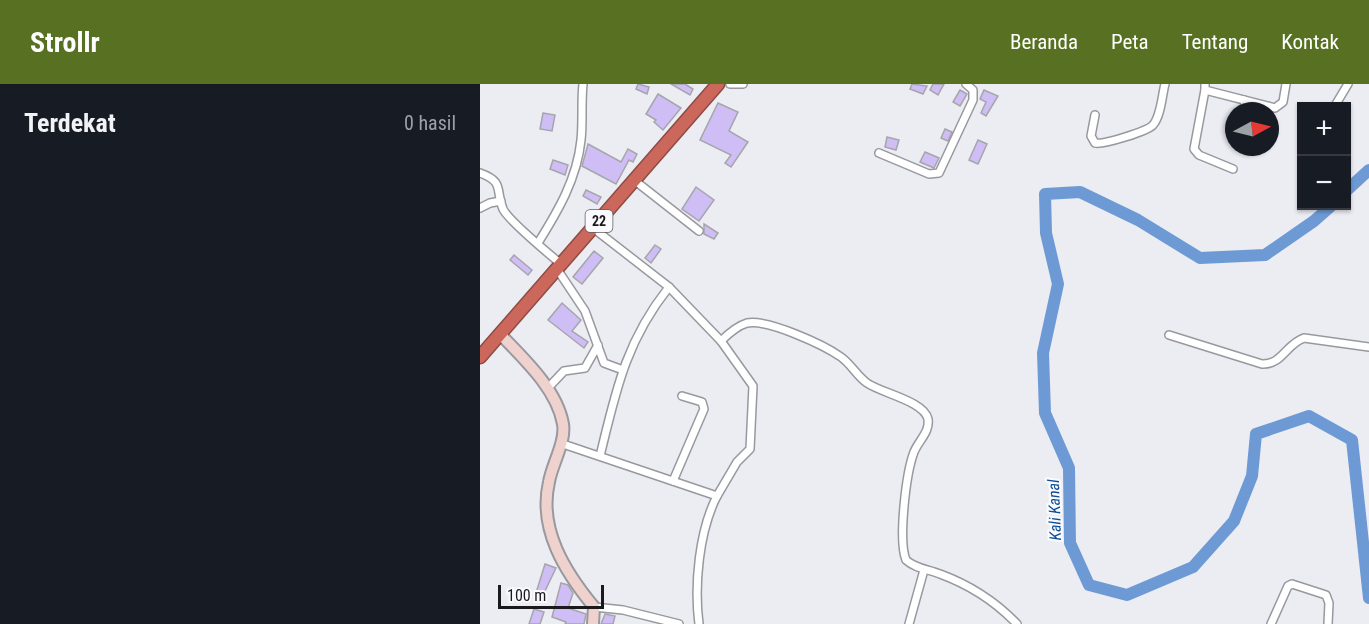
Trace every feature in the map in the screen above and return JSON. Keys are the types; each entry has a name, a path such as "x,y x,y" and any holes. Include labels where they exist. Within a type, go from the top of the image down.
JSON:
{"highway":[{"name":"22","path":"480,357 718,84"}],"street":[{"path":"538,243 562,205 570,185 581,144 583,84"},
{"path":"730,84 743,84"},
{"path":"879,153 929,174 939,173 973,100 974,90 966,84"},
{"path":"1095,115 1091,136 1095,143 1104,144 1148,128 1154,123 1165,84"},
{"path":"1233,169 1198,155 1194,149 1205,87 1244,100 1279,107 1286,84"},
{"path":"1337,102 1348,84"},
{"path":"480,173 491,177 498,184 503,211 559,266 585,311 604,363 623,370"},
{"path":"634,180 699,231"},
{"path":"480,208 486,204 501,201"},
{"path":"593,228 669,287 721,341 750,382 754,395 750,449 737,462 717,496 709,518 696,591 699,624"},
{"path":"600,456 623,370 638,332 669,287"},
{"path":"721,341 731,331 746,324 765,325 810,341 842,358 866,382 916,405 926,413 928,420 926,433 914,453 906,485 903,546 906,560 924,570 959,582 990,599 1017,624"},
{"path":"500,334 533,369 547,389 563,426 548,482 549,526 566,572 594,607 593,624"},
{"path":"1168,335 1270,365 1278,361 1295,341 1304,338 1369,346"},
{"path":"547,389 564,371 585,368 598,345"},
{"path":"673,481 704,409 702,402 682,396"},
{"path":"560,443 717,496"},
{"path":"909,624 924,570"},
{"path":"1271,624 1288,586 1292,584 1326,595 1329,603 1328,624"},
{"path":"594,607 623,610 679,624"}],"building":[{"path":"638,84 649,87 647,94 636,89"},
{"path":"671,84 685,84 693,89 690,95"},
{"path":"912,84 927,86 923,94 910,89"},
{"path":"933,84 944,84 938,95 930,90"},
{"path":"960,90 967,94 960,106 953,102"},
{"path":"984,90 998,96 986,116 981,113 986,102 980,99"},
{"path":"658,94 681,108 663,130 654,122 656,120 646,114"},
{"path":"718,103 738,112 729,131 748,142 731,167 725,163 731,155 700,140"},
{"path":"543,113 555,115 552,131 540,129"},
{"path":"945,129 952,132 948,141 941,138"},
{"path":"887,137 899,140 896,150 885,147"},
{"path":"978,140 987,144 978,164 969,160"},
{"path":"588,144 621,162 628,149 637,154 633,162 629,160 616,184 582,166"},
{"path":"925,152 939,158 934,168 920,162"},
{"path":"553,160 568,165 565,175 550,169"},
{"path":"696,187 714,200 699,221 682,209"},
{"path":"586,190 601,197 597,204 583,196"},
{"path":"704,224 718,233 714,239 704,234"},
{"path":"655,245 661,249 651,263 645,258"},
{"path":"594,251 603,258 582,284 573,277"},
{"path":"514,255 532,270 528,275 510,260"},
{"path":"562,303 581,320 572,331 588,342 584,348 548,320"},
{"path":"545,564 556,568 543,595 536,593"},
{"path":"561,583 568,585 573,593 568,608 586,614 584,624 565,624 566,622 552,617"},
{"path":"534,609 544,612 540,624 529,624"},
{"path":"605,614 615,616 613,624 601,624"}],"waterway":[{"name":"Kali Kanal","path":"1351,186 1369,170"},
{"name":"Kali Kanal","path":"1326,210 1265,255 1200,258 1138,220 1080,192 1045,194 1046,233 1058,284 1043,353 1045,413 1069,468 1070,543 1089,585 1127,595 1193,567 1234,521 1252,476 1256,434 1309,416 1352,440 1369,598"}]}
